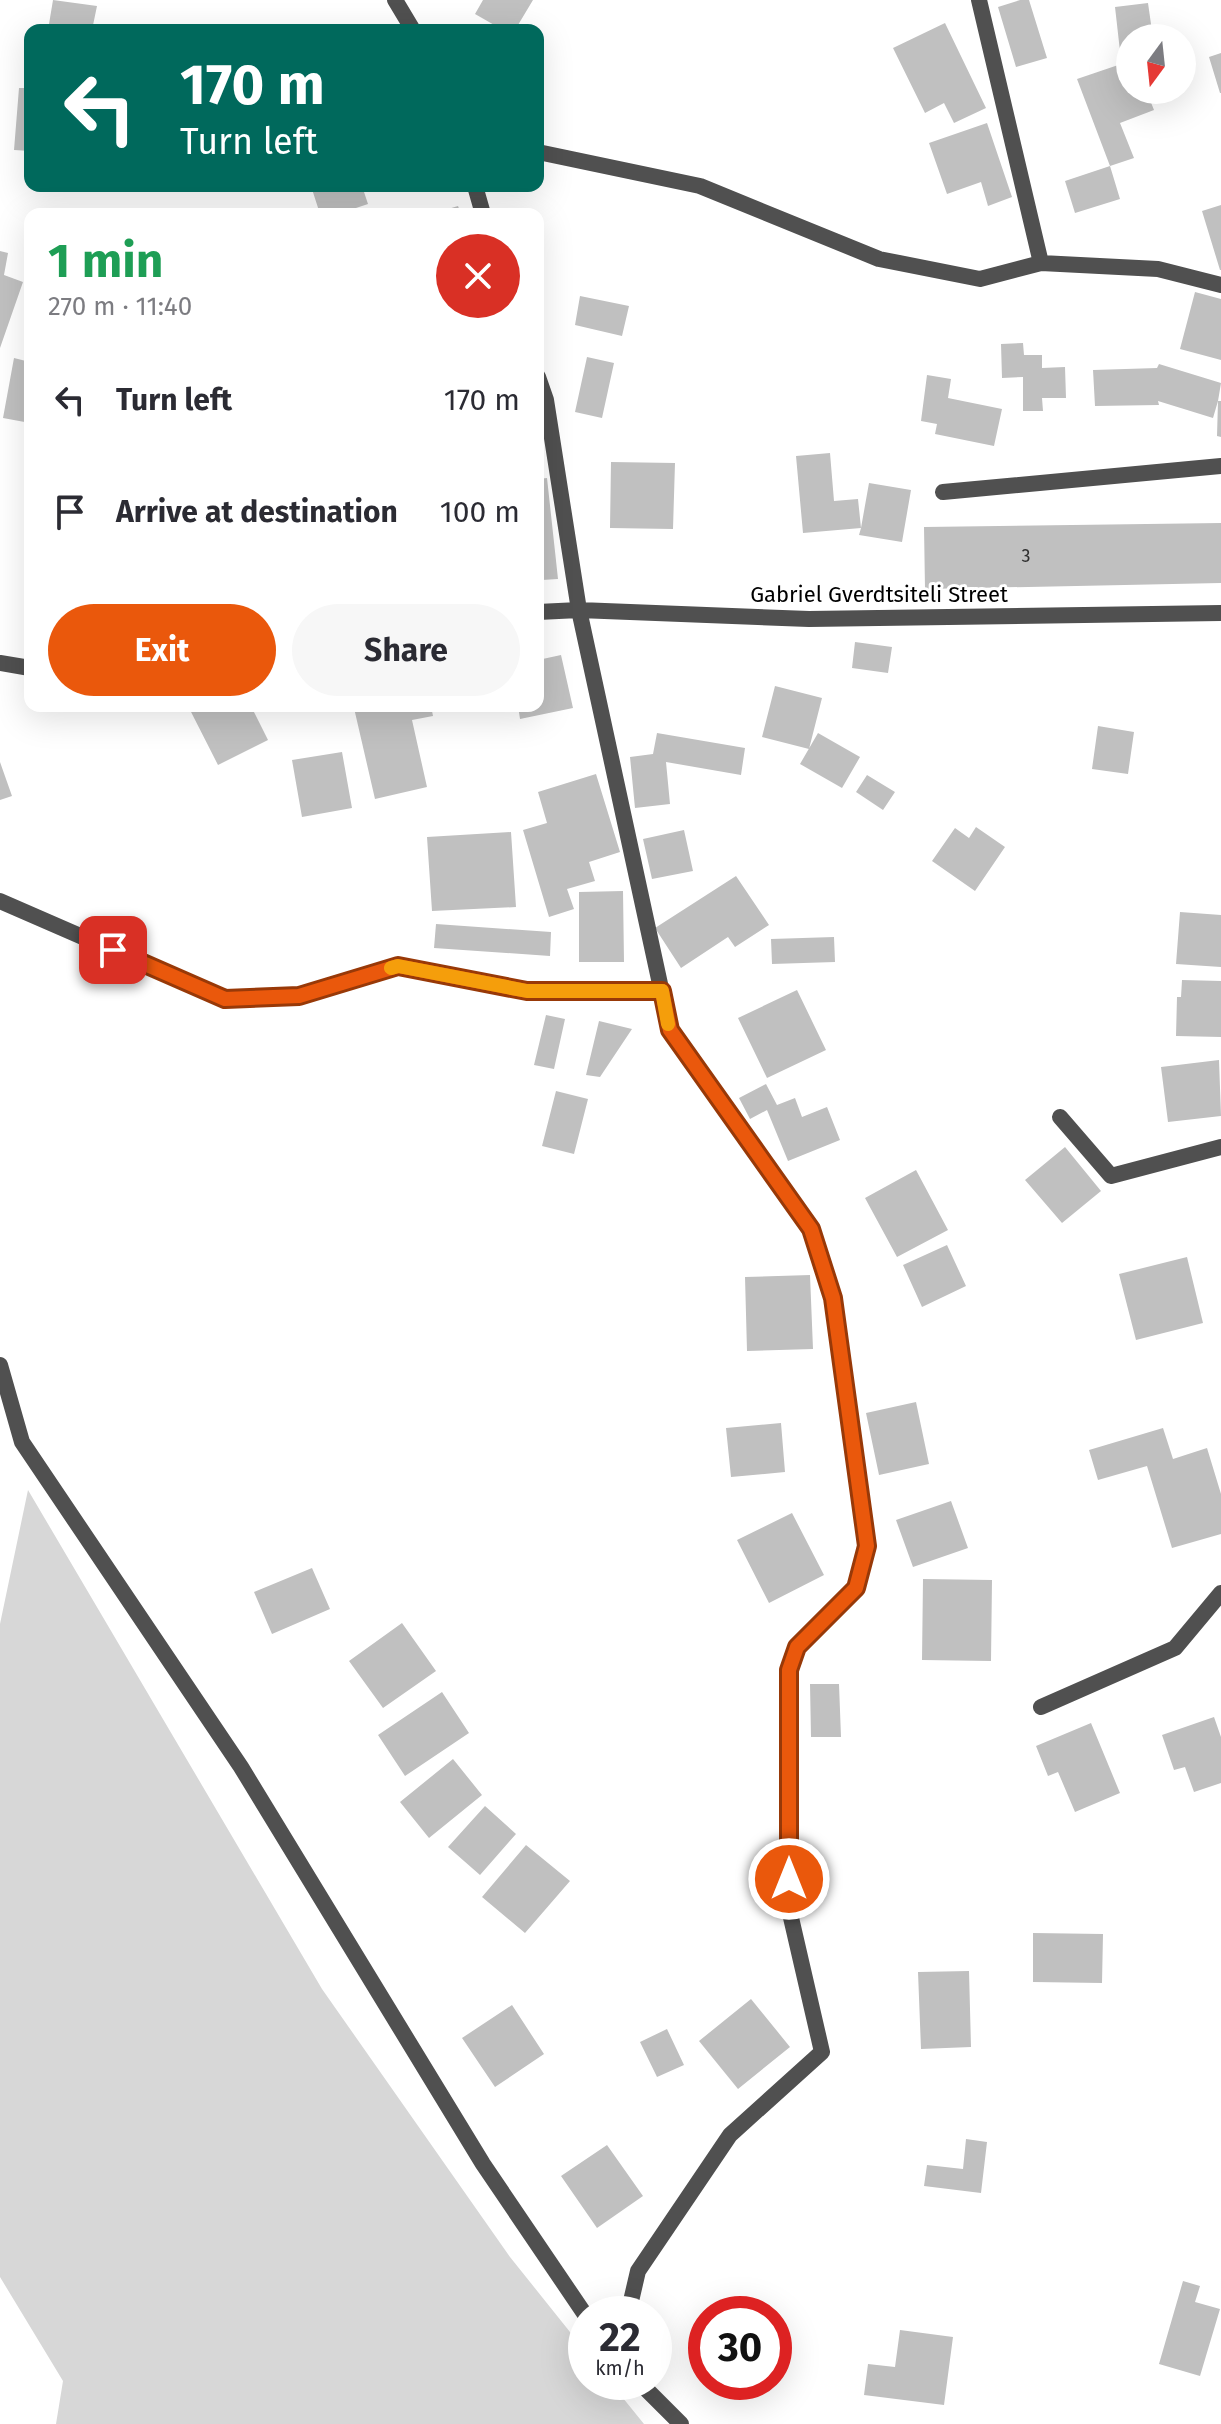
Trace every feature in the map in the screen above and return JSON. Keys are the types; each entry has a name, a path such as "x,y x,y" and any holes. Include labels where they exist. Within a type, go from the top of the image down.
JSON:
{"street":[{"path":"395,0 409,24"},
{"path":"979,0 1041,263"},
{"path":"544,153 700,186 879,259 980,279 1041,263 1158,269 1221,285"},
{"path":"544,394 579,610 670,1030 811,1229 833,1298 867,1546 856,1588 797,1647 789,1670 789,1909 822,2052 730,2135 638,2271 632,2296"},
{"path":"943,492 1221,466"},
{"name":"Gabriel Gverdtsiteli Street","path":"544,612 579,610 809,619 1221,613"},
{"path":"0,663 24,667"},
{"path":"0,901 225,999 299,996 398,966 527,991 662,991"},
{"path":"1060,1117 1111,1176 1221,1147"},
{"path":"0,1365 22,1442 241,1767 483,2164 572,2296"},
{"path":"1041,1707 1175,1648 1221,1593"},
{"path":"657,2400 681,2424"}],"shaded area":[{"path":"28,1490 322,1989 510,2257 568,2330 568,2400 625,2400 644,2424 56,2424 63,2381 0,2277 0,1624"}],"building":[{"path":"53,0 97,6 93,24 49,24"},
{"path":"483,0 533,0 519,24 492,24 475,14"},
{"path":"1029,0 1047,58 1016,67 998,7"},
{"path":"1148,3 1151,24 1117,24 1115,7"},
{"path":"945,23 986,108 954,123 944,103 925,113 893,48"},
{"path":"1221,53 1221,93 1220,93 1209,57"},
{"path":"1116,66 1116,104 1152,104 1154,110 1120,123 1134,158 1110,166 1077,79"},
{"path":"19,88 24,88 24,151 14,150"},
{"path":"987,123 1012,197 988,206 981,182 947,194 929,143"},
{"path":"1110,166 1120,199 1075,213 1065,181"},
{"path":"313,192 364,192 368,204 356,208 318,208"},
{"path":"1221,205 1221,270 1220,270 1202,211"},
{"path":"0,251 8,253 4,275 23,282 0,348"},
{"path":"1195,292 1221,299 1221,360 1180,349"},
{"path":"580,296 629,306 622,336 575,325"},
{"path":"1023,343 1024,355 1042,355 1042,368 1065,367 1066,398 1042,398 1043,411 1023,411 1023,377 1002,378 1001,344"},
{"path":"587,357 614,363 602,418 575,412"},
{"path":"14,358 24,360 24,422 3,418"},
{"path":"1159,364 1221,383 1213,418 1158,401 1159,405 1095,406 1093,370 1157,368"},
{"path":"927,375 951,379 948,398 1002,409 994,446 935,434 937,424 921,421"},
{"path":"1218,401 1221,401 1221,437 1217,436"},
{"path":"830,453 834,501 858,499 861,528 803,533 796,456"},
{"path":"611,462 675,463 673,529 610,528"},
{"path":"544,478 547,478 558,579 544,580"},
{"path":"869,483 911,490 902,542 859,535"},
{"path":"1221,523 1221,583 925,589 924,527"},
{"path":"855,642 892,647 888,673 852,668"},
{"path":"561,655 573,708 520,719 519,712 544,712 544,659"},
{"path":"775,686 822,698 809,749 762,737"},
{"path":"191,712 254,712 268,740 218,765"},
{"path":"355,712 432,712 433,716 412,720 427,787 375,799"},
{"path":"1098,726 1134,732 1128,774 1092,769"},
{"path":"657,733 745,748 741,775 666,762 670,804 635,808 630,757 653,754"},
{"path":"818,733 860,757 842,788 800,764"},
{"path":"342,752 352,808 302,817 292,760"},
{"path":"0,762 12,796 0,800"},
{"path":"596,774 620,852 589,862 595,881 567,889 574,909 549,917 523,830 547,823 538,792"},
{"path":"867,775 895,792 883,810 856,792"},
{"path":"976,827 1005,847 975,891 932,861 955,828 969,838"},
{"path":"684,830 693,871 652,879 643,839"},
{"path":"511,832 516,907 432,911 427,837"},
{"path":"736,876 769,925 735,947 728,937 681,968 655,928"},
{"path":"623,891 624,962 579,962 579,892"},
{"path":"1180,912 1221,915 1221,967 1176,964"},
{"path":"436,924 551,932 550,956 434,948"},
{"path":"834,937 835,962 772,964 771,939"},
{"path":"1182,980 1221,981 1221,1037 1176,1036 1177,997 1181,997"},
{"path":"797,990 826,1050 767,1078 738,1018"},
{"path":"546,1015 565,1019 554,1069 534,1065"},
{"path":"599,1021 632,1029 600,1077 586,1075"},
{"path":"1219,1060 1221,1116 1168,1122 1161,1067"},
{"path":"766,1084 777,1105 795,1098 802,1117 827,1107 840,1140 788,1161 767,1110 750,1119 739,1098"},
{"path":"556,1091 588,1099 574,1154 542,1146"},
{"path":"1065,1147 1101,1191 1062,1223 1025,1180"},
{"path":"916,1170 948,1230 897,1257 865,1198"},
{"path":"947,1245 966,1286 922,1307 903,1265"},
{"path":"1187,1257 1203,1323 1136,1340 1119,1274"},
{"path":"810,1275 813,1349 747,1351 745,1277"},
{"path":"916,1402 929,1464 879,1475 866,1413"},
{"path":"781,1423 785,1472 731,1477 726,1428"},
{"path":"1163,1428 1173,1459 1207,1448 1221,1494 1221,1534 1172,1548 1147,1466 1098,1480 1089,1450"},
{"path":"951,1501 968,1548 913,1567 896,1520"},
{"path":"792,1513 824,1575 769,1603 737,1540"},
{"path":"312,1568 330,1609 272,1634 254,1592"},
{"path":"923,1579 992,1580 991,1661 922,1660"},
{"path":"402,1623 436,1671 383,1708 349,1661"},
{"path":"810,1684 839,1684 841,1737 811,1737"},
{"path":"442,1692 469,1733 405,1776 378,1735"},
{"path":"1214,1717 1221,1737 1221,1783 1194,1792 1185,1767 1174,1770 1162,1735"},
{"path":"1091,1723 1120,1793 1075,1812 1058,1772 1048,1776 1036,1746"},
{"path":"453,1759 482,1795 429,1838 400,1802"},
{"path":"485,1806 516,1834 480,1875 448,1847"},
{"path":"526,1845 570,1881 525,1933 482,1897"},
{"path":"1033,1933 1103,1934 1102,1983 1033,1982"},
{"path":"969,1971 971,2047 921,2049 918,1972"},
{"path":"751,1999 790,2047 738,2089 699,2041"},
{"path":"512,2005 544,2054 495,2087 462,2038"},
{"path":"667,2029 684,2065 657,2077 640,2042"},
{"path":"966,2139 987,2142 981,2193 924,2186 927,2165 963,2169"},
{"path":"607,2145 643,2196 597,2228 561,2176"},
{"path":"1183,2281 1200,2286 1195,2302 1220,2309 1200,2376 1159,2364"},
{"path":"900,2330 953,2337 944,2405 864,2395 868,2364 895,2367"}],"slow traffic":[{"path":"391,968 398,966 527,991 662,991 668,1024"}],"route":[{"path":"113,950 225,999 299,996 398,966 527,991 662,991 670,1030 811,1229 833,1298 867,1546 856,1588 797,1647 789,1670 789,1879"}]}
